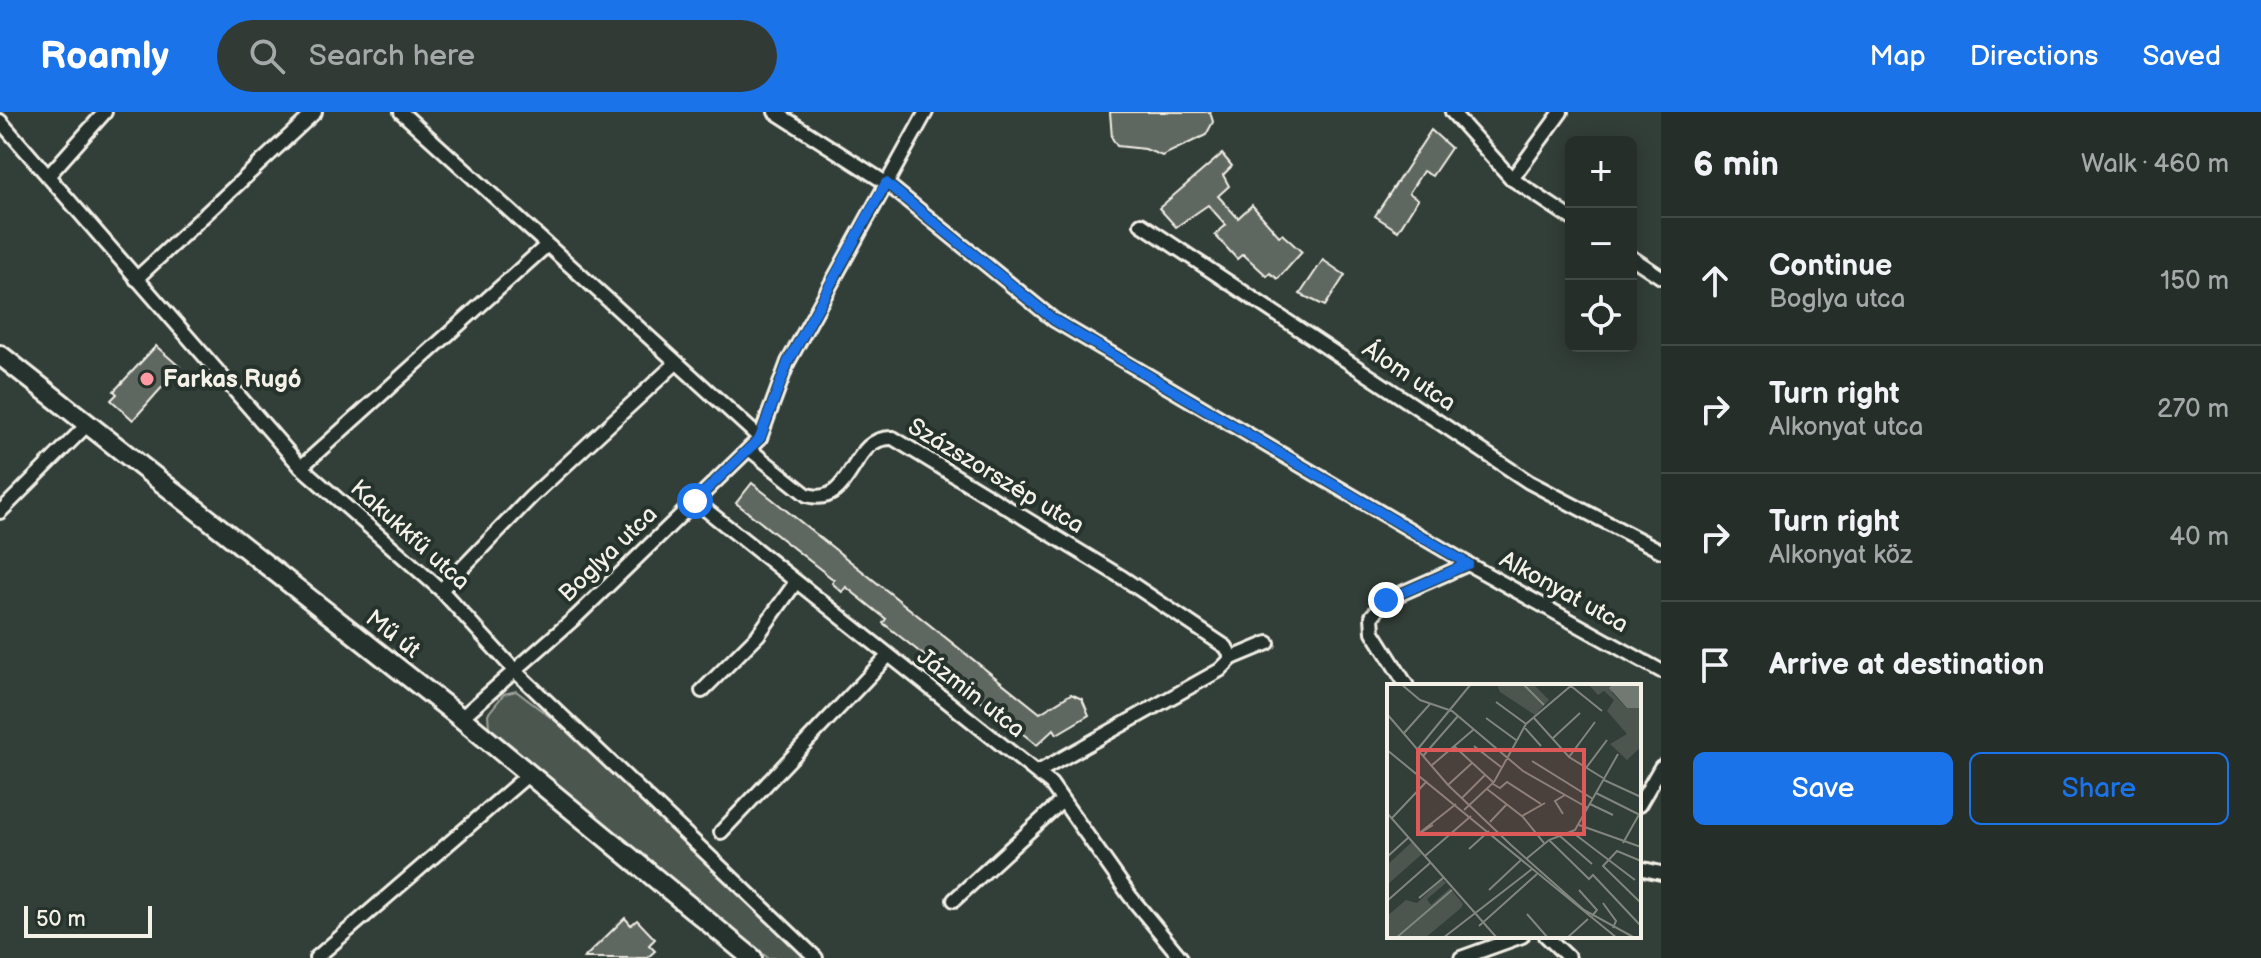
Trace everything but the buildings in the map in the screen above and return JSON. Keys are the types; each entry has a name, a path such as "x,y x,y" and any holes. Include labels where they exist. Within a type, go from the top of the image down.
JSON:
{"street":[{"path":"49,175 105,112"},
{"path":"136,279 315,112"},
{"path":"401,112 760,438"},
{"name":"Alkonyat utca","path":"775,112 886,183 1054,320 1468,564 1661,671"},
{"name":"Boglya utca","path":"461,718 516,672 760,438 788,362 926,112"},
{"path":"1452,112 1512,179 1565,214"},
{"path":"1512,179 1561,112"},
{"name":"Kakukkfű utca","path":"0,121 301,467 441,590 516,672 816,958"},
{"name":"Álom utca","path":"1141,224 1529,482 1661,551"},
{"path":"301,467 546,246"},
{"path":"1637,261 1661,277"},
{"name":"Mű út","path":"0,355 461,718 752,958"},
{"path":"441,590 531,497 676,363"},
{"path":"0,512 88,424"},
{"name":"Százszorszép utca","path":"749,449 807,495 831,497 869,444 880,437 893,438 1123,578 1226,647 1232,658"},
{"name":"Jázmin utca","path":"695,501 1051,784 1130,896 1181,958"},
{"path":"1406,684 1373,632 1372,616 1386,600 1468,564"},
{"path":"702,691 758,635 796,582"},
{"path":"1038,772 1220,670 1232,658 1268,643"},
{"path":"721,832 888,656"},
{"path":"1641,802 1661,767"},
{"path":"316,958 529,774"},
{"path":"954,900 1062,801"},
{"path":"1641,868 1661,873"},
{"path":"1461,958 1516,938"},
{"path":"1548,938 1569,958"}],"shaded area":[{"path":"516,691 571,733 807,958 768,958 489,727 488,714 504,694"}],"place":[{"name":"Farkas Rugó","path":"147,379"}],"route":[{"path":"695,501 760,438 788,362 886,183 1054,320 1468,564 1386,600"}]}
